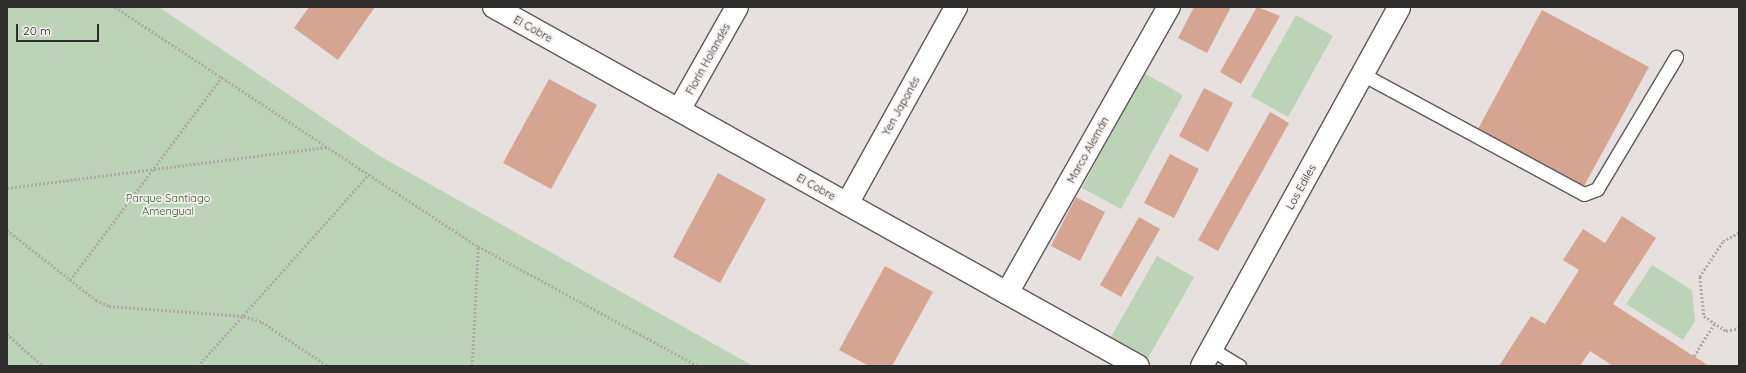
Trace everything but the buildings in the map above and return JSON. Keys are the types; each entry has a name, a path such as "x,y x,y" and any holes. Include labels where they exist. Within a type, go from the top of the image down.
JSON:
{"street":[{"name":"El Cobre","path":"494,7 1138,366"},
{"name":"Florín Holandés","path":"679,110 737,7"},
{"name":"Yen Japonés","path":"847,204 956,7"},
{"name":"Marco Alemán","path":"1007,293 1169,7"},
{"name":"Los Ediles","path":"1206,358 1400,7"}],"lane":[{"path":"1362,74 1584,194 1598,189 1676,57"},
{"path":"1206,358 1239,366"}],"path":[{"path":"115,7 478,246 698,366"},
{"path":"70,280 222,77"},
{"path":"7,188 328,147"},
{"path":"198,366 369,174"},
{"path":"7,230 96,300 121,308 244,316 262,322 328,366"},
{"path":"1739,233 1723,242 1700,277 1704,316 1726,331 1739,328"},
{"path":"472,366 478,246"},
{"path":"1694,356 1715,323"},
{"path":"7,334 43,366"}],"green space":[{"name":"Parque Santiago Amengual","path":"7,7 159,7 378,155 753,366 7,366"},
{"path":"1296,15 1333,36 1288,117 1251,96"},
{"path":"1144,73 1183,95 1121,209 1082,188"},
{"path":"1157,256 1194,277 1148,358 1111,337"},
{"path":"1652,265 1692,290 1695,321 1683,340 1626,304"}]}
